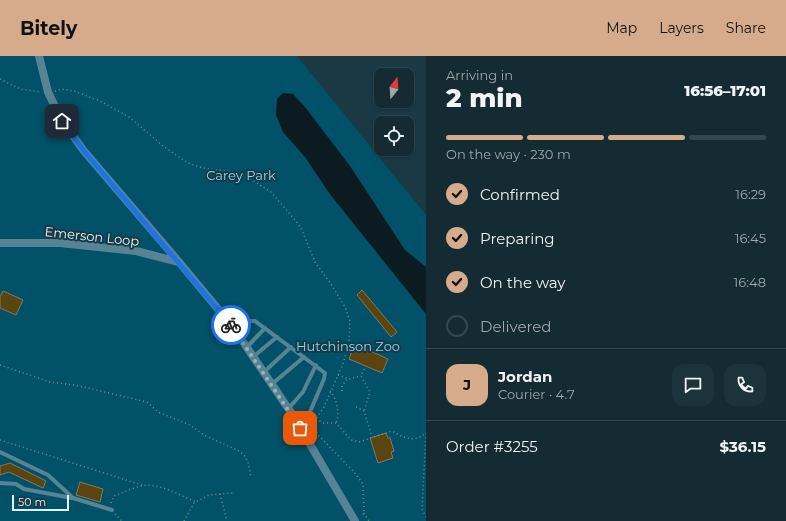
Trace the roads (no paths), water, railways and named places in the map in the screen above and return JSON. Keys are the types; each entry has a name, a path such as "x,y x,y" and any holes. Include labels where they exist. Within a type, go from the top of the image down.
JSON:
{"street":[{"path":"38,56 48,92 62,121 84,151 237,333 288,409 356,521"},
{"name":"Emerson Loop","path":"0,243 60,243 136,251 178,262"}],"lane":[{"path":"237,333 253,320 277,336 325,373 324,379 307,419 300,428"},
{"path":"247,348 265,328"},
{"path":"253,357 277,336"},
{"path":"263,372 291,347"},
{"path":"272,384 304,357"},
{"path":"288,409 303,392 316,365"},
{"path":"0,452 48,475 73,498"},
{"path":"0,483 16,484 24,489 73,498 112,510"}],"park label":[{"name":"Carey Park","path":"241,175"},
{"name":"Hutchinson Zoo","path":"348,346"}]}
